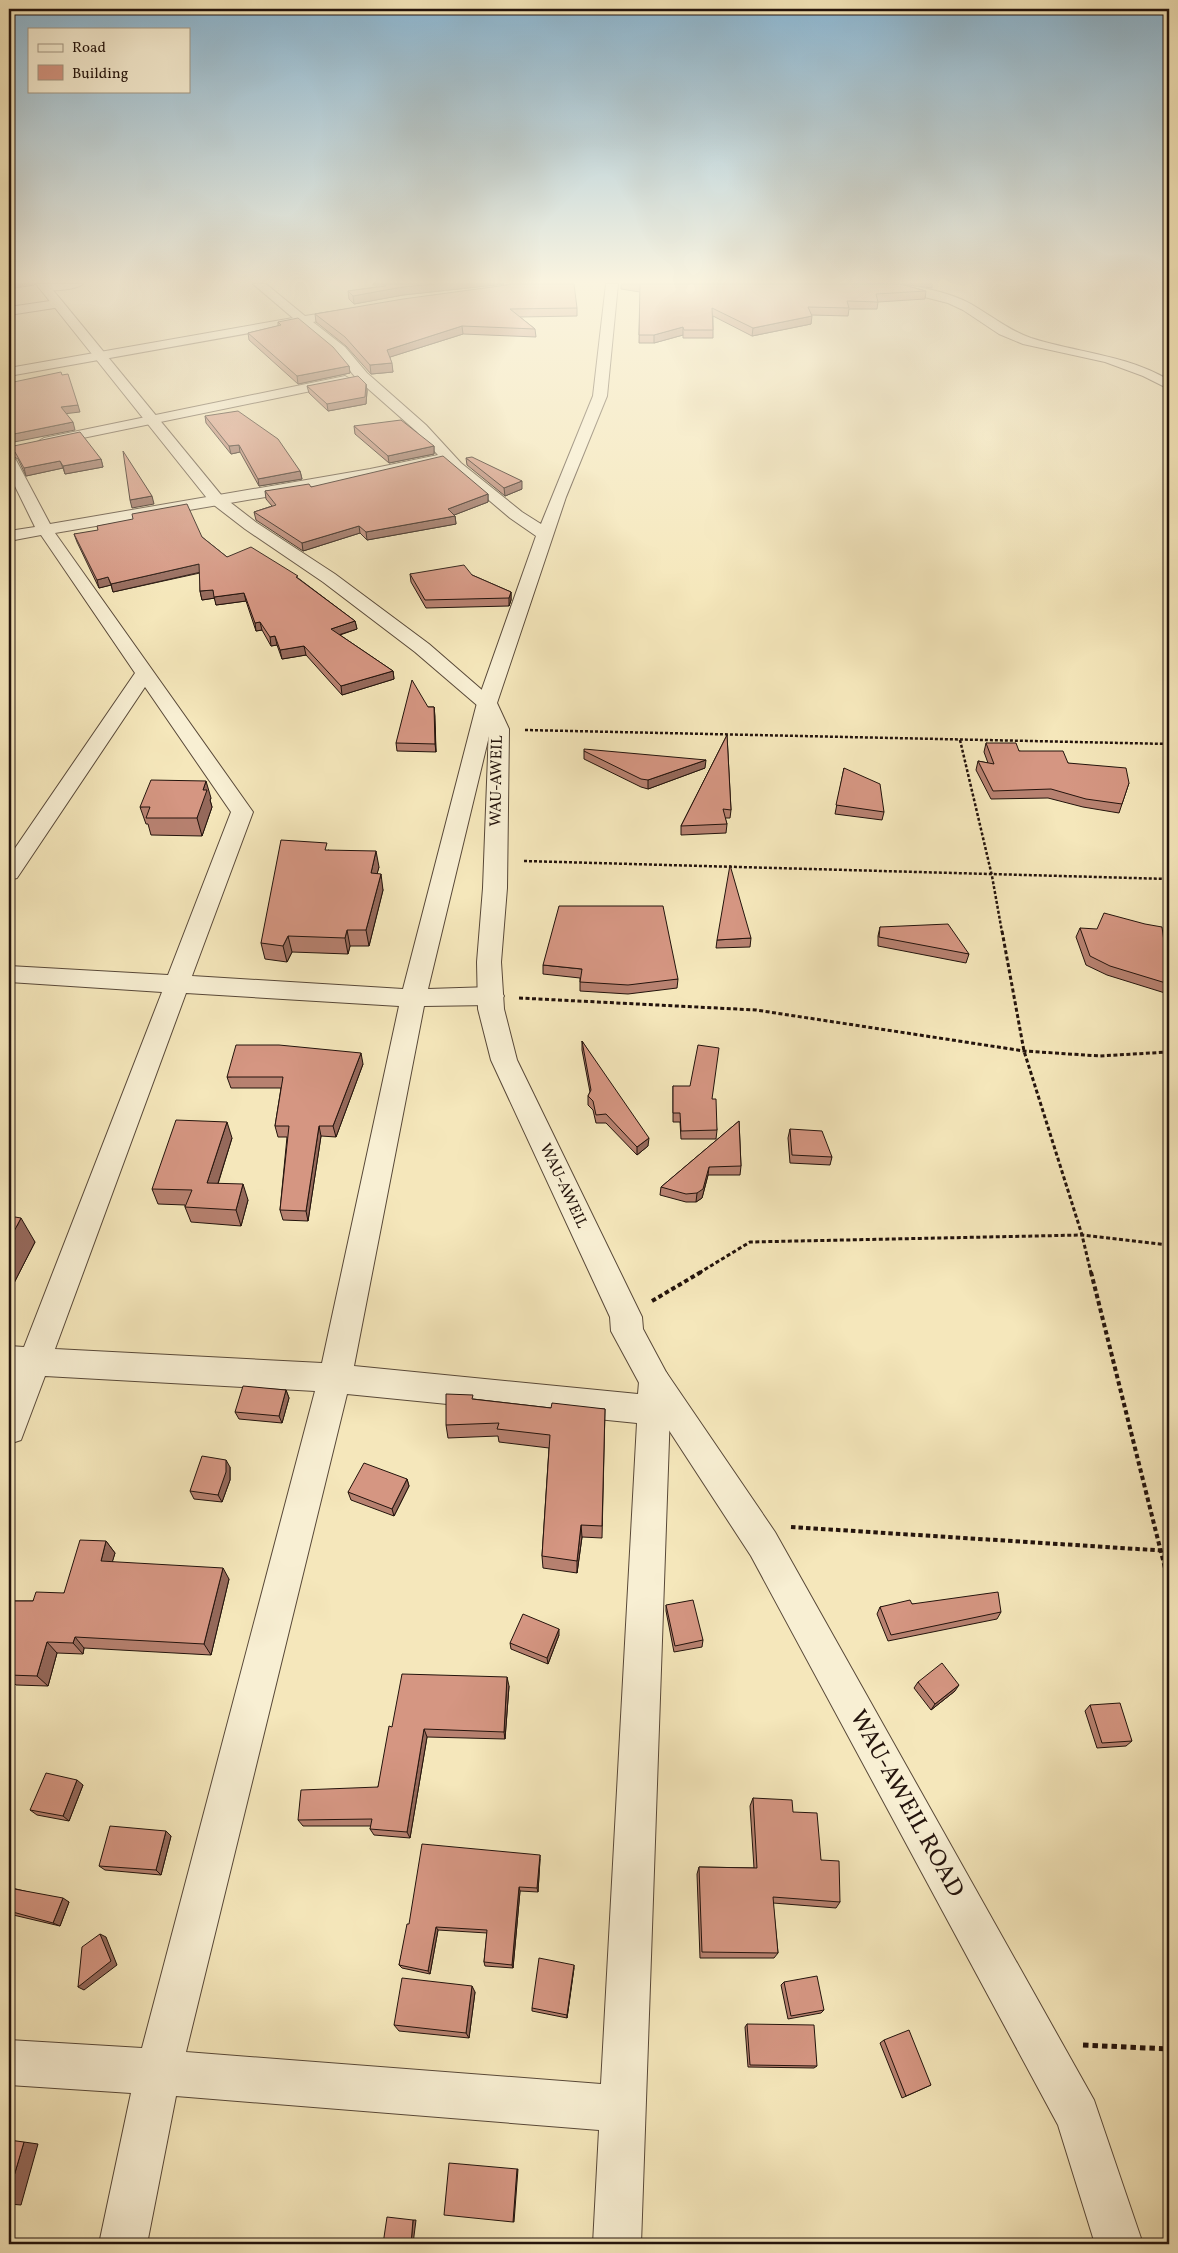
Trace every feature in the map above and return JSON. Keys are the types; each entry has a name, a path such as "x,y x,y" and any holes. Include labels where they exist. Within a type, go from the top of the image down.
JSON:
{"street":[{"path":"125,389 216,499 250,526 329,578 422,648 493,716"},
{"path":"9,1429 22,1360 177,984 242,812 45,530 16,450 299,389"},
{"path":"377,389 421,428 448,457 516,515 545,534"},
{"path":"123,2244 158,2072 335,1378 413,998 545,534 600,396 601,389"},
{"path":"9,536 370,474 448,457"},
{"path":"9,873 145,672"},
{"name":"WAU-AWEIL","path":"493,716 496,861 489,962 491,1009 504,1060 626,1317 627,1331 654,1396"},
{"path":"9,974 413,998 491,996"},
{"path":"22,1360 654,1396 617,2244"},
{"name":"WAU-AWEIL ROAD","path":"654,1396 750,1524 1078,2116 1118,2244"},
{"path":"9,2063 158,2072 622,2109"}],"path":[{"path":"493,716 960,740 1169,744"},
{"path":"960,740 992,876 1024,1051 1082,1235 1169,1584"},
{"path":"496,861 992,876 1169,879"},
{"path":"491,996 756,1010 1024,1051 1100,1056 1169,1052"},
{"path":"626,1317 750,1242 1082,1235 1169,1245"},
{"path":"750,1524 1169,1551"},
{"path":"1037,2043 1169,2049"}],"building":[{"path":"9,389 73,389 78,405 61,407 73,422 9,435"},
{"path":"310,389 366,389 365,397 327,404"},
{"path":"238,411 278,439 300,471 258,479 239,445 229,446 205,416"},
{"path":"401,420 434,446 388,456 354,426"},
{"path":"80,432 101,459 63,466 60,461 24,468 15,452 9,448 9,447"},
{"path":"123,451 152,496 130,500"},
{"path":"443,456 488,494 448,509 455,516 366,532 359,526 302,543 254,512 276,505 265,491 309,484 311,487"},
{"path":"472,457 522,481 504,488 466,458"},
{"path":"187,504 202,537 227,557 251,547 298,576 296,577 355,621 331,629 393,671 341,686 304,646 280,650 275,636 270,637 260,622 255,623 244,593 214,597 213,590 200,591 199,564 111,584 108,577 97,580 74,534 98,530 97,526 133,519 132,514"},
{"path":"464,565 472,575 511,592 509,598 425,600 410,574"},
{"path":"412,680 428,707 434,707 435,744 396,743"},
{"path":"727,735 731,810 723,809 727,824 681,826"},
{"path":"986,743 1016,743 1019,751 1063,751 1068,763 1126,768 1129,783 1122,804 1086,799 1051,789 993,791 978,761 994,764"},
{"path":"584,749 706,760 648,780 641,779 584,751"},
{"path":"844,768 880,784 884,812 836,805"},
{"path":"151,780 206,781 203,790 207,790 197,818 146,818 150,807 140,807"},
{"path":"281,840 327,843 325,850 376,851 371,873 381,874 366,930 347,930 345,938 288,936 283,946 261,943"},
{"path":"730,865 751,938 717,940"},
{"path":"559,906 663,906 678,979 628,985 580,982 582,969 543,965"},
{"path":"1104,913 1162,927 1169,971 1169,984 1110,966 1090,956 1080,928 1097,929"},
{"path":"948,924 969,954 879,937 880,927"},
{"path":"582,1041 649,1138 637,1147 606,1114 596,1115 593,1101 588,1096 591,1090"},
{"path":"236,1045 279,1045 361,1053 333,1126 319,1126 306,1211 280,1210 289,1126 275,1126 283,1077 227,1077"},
{"path":"698,1045 719,1048 712,1099 716,1099 717,1130 681,1131 680,1113 673,1113 673,1086 690,1086"},
{"path":"176,1120 227,1122 207,1183 243,1184 236,1210 185,1207 192,1190 152,1189"},
{"path":"739,1121 741,1166 709,1167 703,1189 697,1193 686,1194 661,1187"},
{"path":"790,1129 822,1131 832,1157 792,1155"},
{"path":"9,1216 21,1218 9,1241"},
{"path":"243,1386 286,1390 279,1416 235,1412"},
{"path":"446,1394 473,1395 472,1399 551,1408 552,1403 605,1409 602,1526 581,1525 577,1561 542,1556 550,1435 497,1429 499,1423 446,1425"},
{"path":"202,1456 226,1460 226,1472 218,1495 190,1491"},
{"path":"364,1463 407,1479 392,1509 348,1492"},
{"path":"80,1540 106,1541 101,1561 223,1568 204,1644 75,1637 73,1643 47,1642 37,1676 9,1675 9,1663 14,1646 9,1646 9,1601 33,1601 36,1592 64,1593"},
{"path":"998,1592 1001,1612 891,1635 880,1607 910,1600 912,1604"},
{"path":"693,1600 703,1640 675,1646 666,1605"},
{"path":"523,1614 559,1629 547,1658 510,1643"},
{"path":"942,1663 959,1685 935,1704 918,1682"},
{"path":"402,1674 507,1677 504,1732 424,1729 407,1832 370,1829 372,1819 298,1820 301,1790 378,1787 389,1726 392,1727"},
{"path":"1120,1703 1132,1741 1102,1743 1090,1705"},
{"path":"46,1773 77,1780 63,1816 30,1810"},
{"path":"753,1798 792,1800 793,1812 817,1813 821,1860 839,1861 840,1902 773,1897 778,1953 702,1952 699,1867 757,1868"},
{"path":"110,1826 166,1831 156,1870 99,1866"},
{"path":"422,1844 540,1855 537,1888 519,1887 512,1965 484,1962 487,1930 436,1927 428,1971 399,1965 407,1924 409,1924"},
{"path":"9,1888 63,1898 53,1923 9,1911"},
{"path":"100,1934 111,1961 78,1987 82,1947"},
{"path":"539,1958 574,1965 567,2015 532,2008"},
{"path":"817,1976 824,2010 791,2016 784,1982"},
{"path":"402,1978 472,1986 466,2033 394,2025"},
{"path":"747,2024 814,2025 817,2066 750,2065"},
{"path":"909,2030 931,2085 906,2096 884,2040"},
{"path":"9,2140 24,2142 9,2193"},
{"path":"449,2163 517,2169 513,2222 444,2215"},
{"path":"387,2217 413,2220 411,2244 383,2244"}]}
